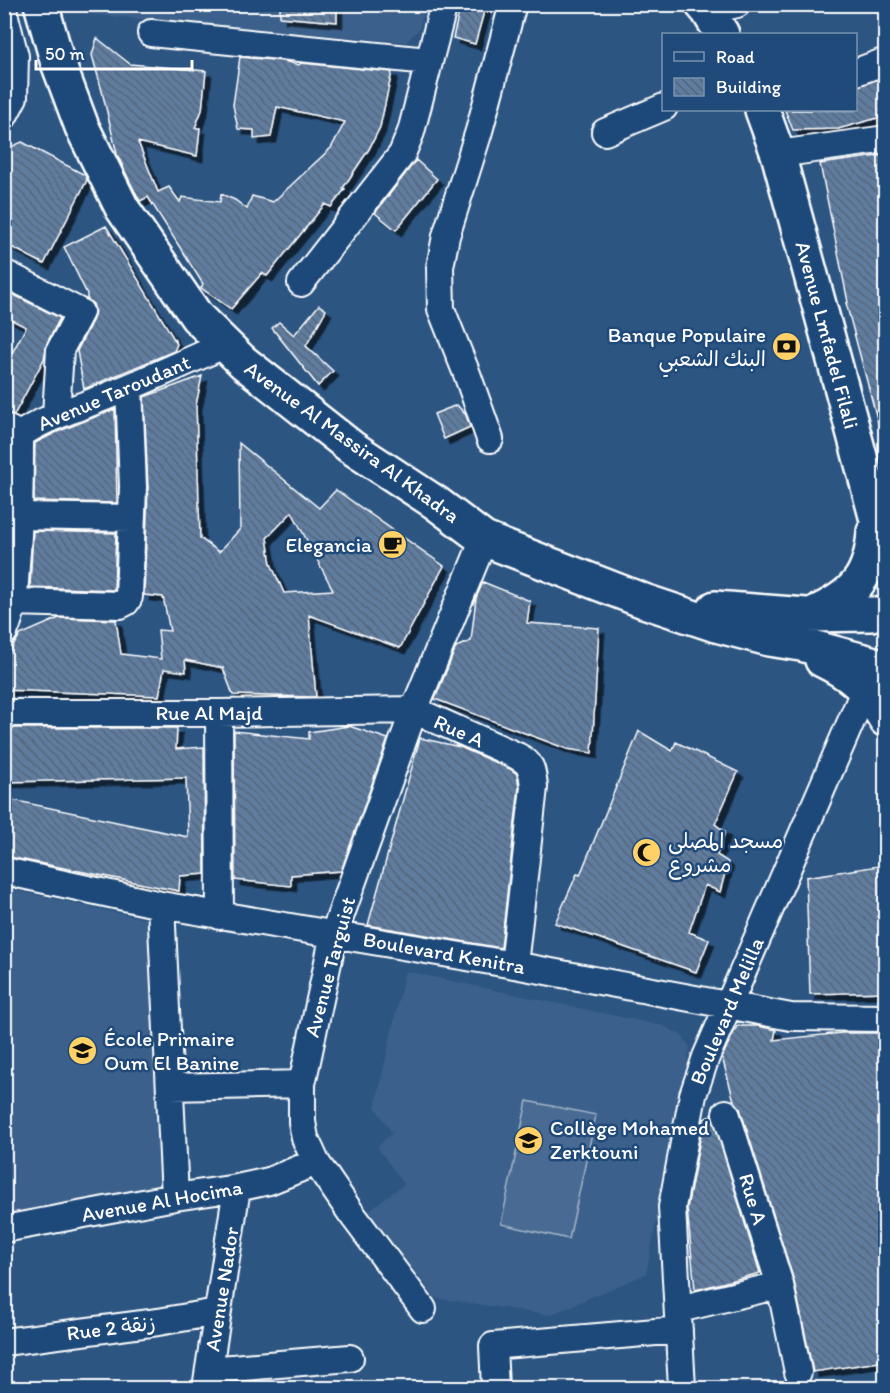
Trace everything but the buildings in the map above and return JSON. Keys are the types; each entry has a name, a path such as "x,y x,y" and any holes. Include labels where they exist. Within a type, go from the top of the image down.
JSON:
{"main road":[{"name":"Avenue Al Massira Al Khadra","path":"40,4 57,60 82,127 122,208 197,317 243,362 351,447 436,503 484,539 644,601 716,625 742,641 822,660 844,671 878,677"},
{"name":"Avenue Lmfadel Filali","path":"762,111 778,154 876,516 885,565 879,609 865,623 861,633 861,644 878,677"},
{"path":"813,614 837,602 853,589 865,574 873,553 876,516"},
{"name":"Avenue Al Massira Al Khadra","path":"644,601 806,615 879,609"},
{"path":"878,677 885,720"}],"street":[{"path":"301,283 402,154 411,132 444,4"},
{"path":"490,439 441,309 440,267 446,237 513,4"},
{"path":"4,13 15,56 14,97 4,116"},
{"path":"151,33 428,61"},
{"path":"857,71 885,61"},
{"path":"605,132 662,107"},
{"path":"778,154 885,139"},
{"path":"4,273 80,312 60,350 56,415"},
{"name":"Avenue Taroudant","path":"12,431 36,424 129,387 224,345"},
{"path":"13,602 120,605 129,597 132,477 129,387"},
{"path":"4,632 10,621 13,602 20,516 12,431"},
{"path":"20,516 131,518"},
{"name":"Avenue Targuist","path":"423,1309 316,1162 305,1138 302,1122 302,1084 334,934 414,710 484,539"},
{"name":"Boulevard Melilla","path":"682,1389 672,1207 693,1095 706,1057 878,677"},
{"name":"Rue Al Majd","path":"4,713 414,710"},
{"name":"Rue A","path":"414,710 527,761 531,767 534,787 514,965"},
{"path":"219,713 220,916"},
{"name":"Boulevard Kenitra","path":"4,871 220,916 514,965 791,1017 885,1018"},
{"path":"161,905 175,1197"},
{"path":"170,1087 302,1084"},
{"name":"Rue A","path":"726,1113 780,1285 798,1372"},
{"name":"Avenue Al Hocima","path":"5,1226 237,1188 269,1181 316,1162"},
{"name":"Avenue Nador","path":"208,1379 237,1188"},
{"path":"495,1389 493,1346 679,1320 780,1285"},
{"name":"Rue 2 زنقة","path":"4,1342 217,1312"},
{"path":"208,1379 350,1358"}],"shaded area":[{"path":"83,5 426,5 419,29 406,42 85,14"},
{"name":"École Primaire Oum El Banine","path":"4,888 154,921 169,1184 13,1215 4,1182"},
{"name":"Collège Mohamed Zerktouni","path":"405,971 663,1026 681,1035 690,1047 646,1274 550,1315 435,1298 368,1211 404,1184 377,1147 392,1133 375,1107"}],"green space":[{"path":"4,438 13,442 12,496 5,497"},
{"path":"527,1101 596,1115 569,1239 501,1224"}],"place":[{"name":"Banque Populaire البنك الشعبي","path":"787,347"},
{"name":"Elegancia","path":"393,545"},
{"name":"مسجد المصلى مشروع","path":"647,853"},
{"name":"École Primaire Oum El Banine","path":"83,1051"},
{"name":"Collège Mohamed Zerktouni","path":"529,1140"}]}
